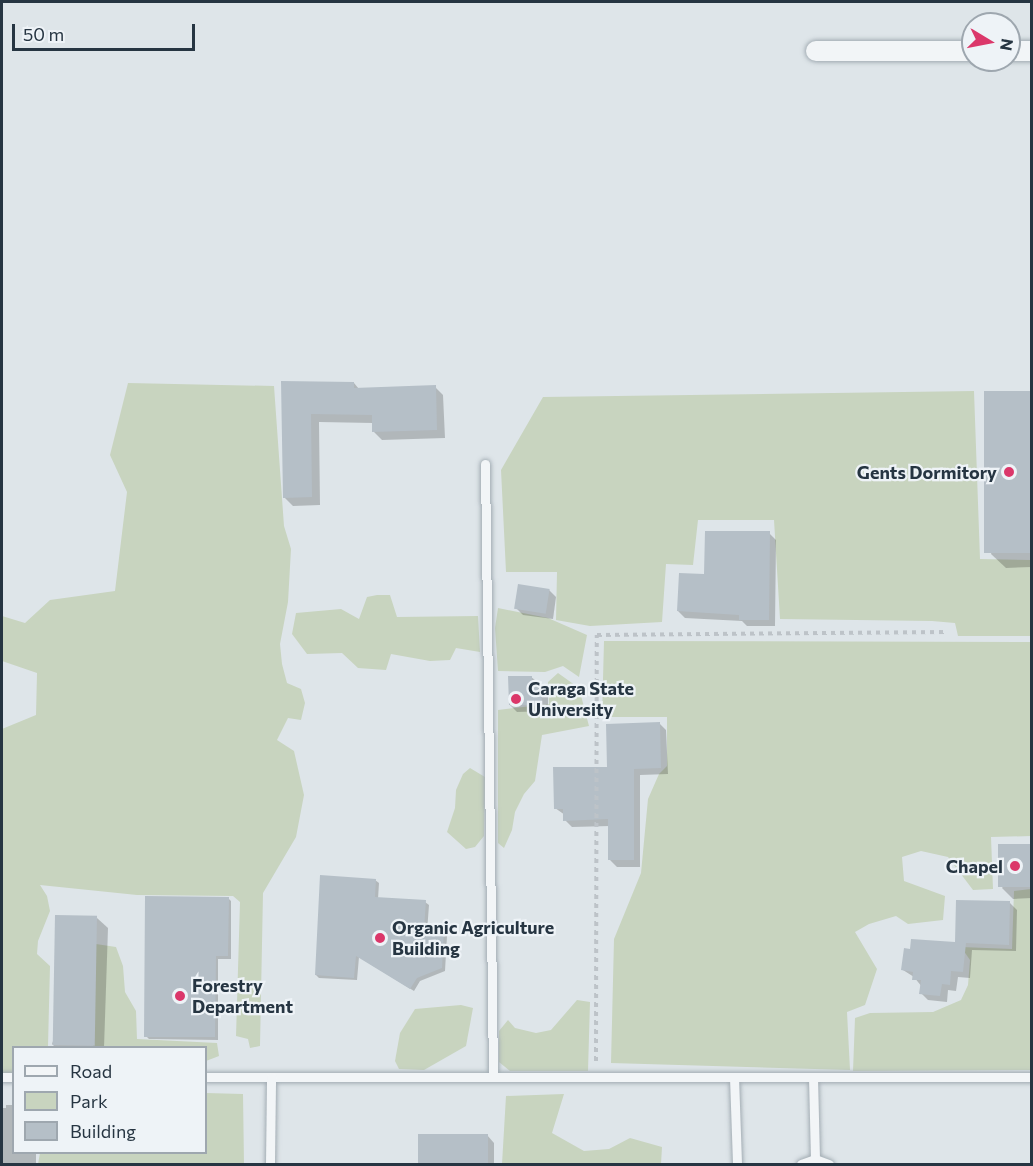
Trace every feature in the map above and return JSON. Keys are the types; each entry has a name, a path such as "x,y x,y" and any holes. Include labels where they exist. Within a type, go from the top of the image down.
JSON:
{"street":[{"path":"816,51 961,51"}],"lane":[{"path":"485,464 493,1077"},
{"path":"207,1077 1032,1077"},
{"path":"270,1164 271,1077"},
{"path":"734,1077 737,1164"},
{"path":"813,1077 815,1159"},
{"path":"801,1164 815,1159 830,1164"}],"path":[{"path":"596,1077 597,634 947,632"}],"green space":[{"path":"128,383 274,386 284,526 291,549 288,602 280,644 287,683 301,689 305,703 301,720 288,718 277,740 294,751 304,795 296,837 263,893 260,1046 250,1048 248,1039 236,1036 240,902 233,896 137,895 40,885 47,896 50,911 38,941 37,954 50,966 48,1046 12,1046 12,1073 2,1074 2,729 36,715 37,673 2,661 2,616 25,623 50,600 115,591 127,492 110,455"},
{"path":"974,391 980,559 1031,560 1031,636 958,636 955,623 932,621 780,619 774,520 698,520 693,565 666,564 662,622 590,626 556,620 557,572 506,572 501,470 543,397"},
{"path":"390,595 397,617 478,616 480,652 456,648 450,660 430,661 391,654 386,670 358,668 342,653 307,654 292,634 296,613 341,609 359,619 367,597"},
{"path":"498,608 548,618 587,635 579,677 563,666 545,672 498,671 495,628"},
{"path":"604,641 1031,642 1031,836 991,837 993,889 973,890 948,857 921,851 902,857 904,881 945,896 943,920 908,924 896,916 869,924 855,932 877,969 865,1005 847,1012 850,1070 611,1063 614,939 641,873 648,799 659,774 667,766 667,717 602,717"},
{"path":"558,673 579,688 589,726 542,735 535,781 524,794 515,812 512,830 504,848 498,843 498,710 549,704 548,682"},
{"path":"470,768 485,777 484,836 475,847 466,849 447,832 455,808 456,790 463,774"},
{"path":"1031,889 1031,1070 853,1071 855,1018 870,1013 933,1012 961,1000 968,985 970,960 961,947 1012,949 1014,891"},
{"path":"96,944 116,947 123,966 125,992 136,1011 137,1039 217,1043 219,1056 207,1061 207,1046 93,1046"},
{"path":"577,1000 590,1002 588,1071 510,1071 499,1062 499,1031 508,1020 515,1028 536,1033 551,1030"},
{"path":"461,1005 473,1008 466,1046 424,1070 399,1069 395,1061 400,1033 415,1009"},
{"path":"207,1093 243,1094 244,1164 38,1164 40,1154 207,1154"},
{"path":"564,1094 552,1133 584,1151 609,1149 630,1138 662,1147 661,1164 502,1164 506,1096"}],"building":[{"path":"281,381 354,382 354,388 436,385 437,430 372,432 372,415 311,414 312,497 283,498"},
{"name":"Gents Dormitory","path":"984,391 1032,391 1032,553 984,553"},
{"path":"705,531 770,531 769,620 739,620 739,615 677,611 679,573 704,574"},
{"path":"518,584 550,589 546,614 514,609"},
{"path":"508,676 532,676 532,681 541,681 542,705 509,705"},
{"path":"660,722 661,768 634,769 634,860 608,860 608,819 563,821 563,809 554,809 553,767 607,767 606,724"},
{"name":"Chapel","path":"998,844 1032,844 1032,887 998,887"},
{"name":"Organic Agriculture Building","path":"320,875 376,879 375,897 426,900 424,930 444,931 442,968 417,978 410,989 356,956 354,978 315,975"},
{"name":"Forestry Department","path":"145,896 229,897 228,956 216,956 215,1037 144,1037"},
{"path":"956,900 1010,901 1009,945 966,943 963,972 951,971 950,985 942,984 940,996 919,994 921,980 912,980 913,972 901,970 904,948 910,949 911,939 955,942"},
{"path":"55,915 97,916 95,1046 53,1045"},
{"path":"418,1134 488,1134 488,1164 418,1164"}],"place":[{"name":"Gents Dormitory","path":"1009,472"},
{"name":"Caraga State University","path":"516,699"},
{"name":"Chapel","path":"1015,866"},
{"name":"Organic Agriculture Building","path":"380,938"},
{"name":"Forestry Department","path":"180,996"}]}
